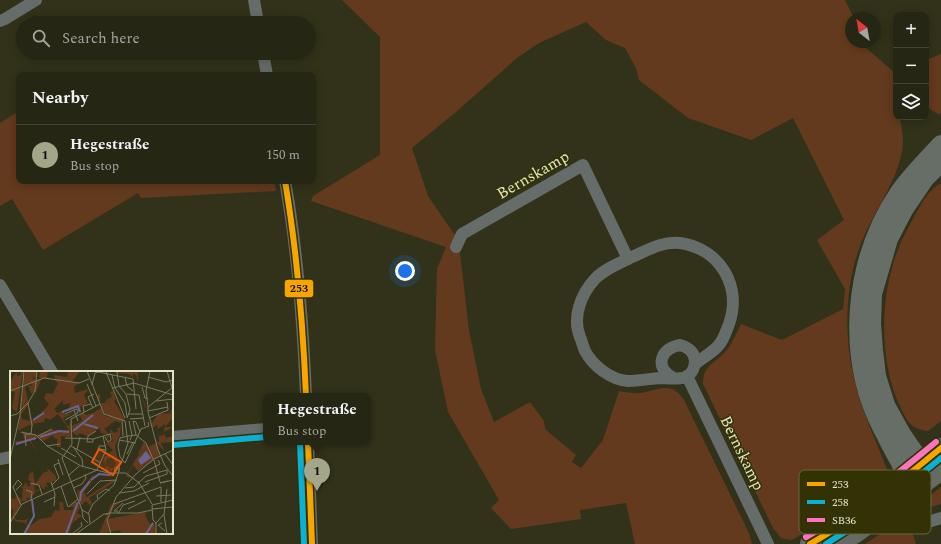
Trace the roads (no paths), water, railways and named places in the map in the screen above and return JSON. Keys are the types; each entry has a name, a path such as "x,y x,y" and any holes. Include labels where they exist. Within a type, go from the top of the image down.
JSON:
{"main road":[{"path":"914,470 876,418 864,382 859,349 858,316 861,284 872,247 882,222 899,192 941,144"},
{"path":"916,470 902,434 886,405 877,376 872,324 873,294 889,239 901,215 925,179 941,163"},
{"path":"921,470 941,448"},
{"path":"931,472 941,470"},
{"path":"810,544 825,534"},
{"path":"838,544 854,534"}],"street":[{"path":"0,21 36,0"},
{"path":"254,0 257,16"},
{"path":"264,60 266,72"},
{"name":"Bernskamp","path":"456,247 462,234 583,165 628,259"},
{"path":"286,184 292,222 299,292 306,393"},
{"path":"680,243 707,253 719,264 729,278 733,297 733,308 725,334 719,345 695,364 692,371 687,376 680,378 672,377 628,381 615,378 604,372 585,351 578,331 577,310 583,296 596,278 612,267 660,245 680,243"},
{"path":"0,285 51,371"},
{"path":"672,377 668,375 662,366 663,356 670,348 680,345 690,350 693,354 695,364"},
{"name":"Bernskamp","path":"687,376 768,544"},
{"path":"173,437 263,429"},
{"path":"308,445 312,544"},
{"path":"0,459 10,457"},
{"path":"931,521 941,518"}],"place":[{"name":"Hegestraße","path":"317,491"}]}
